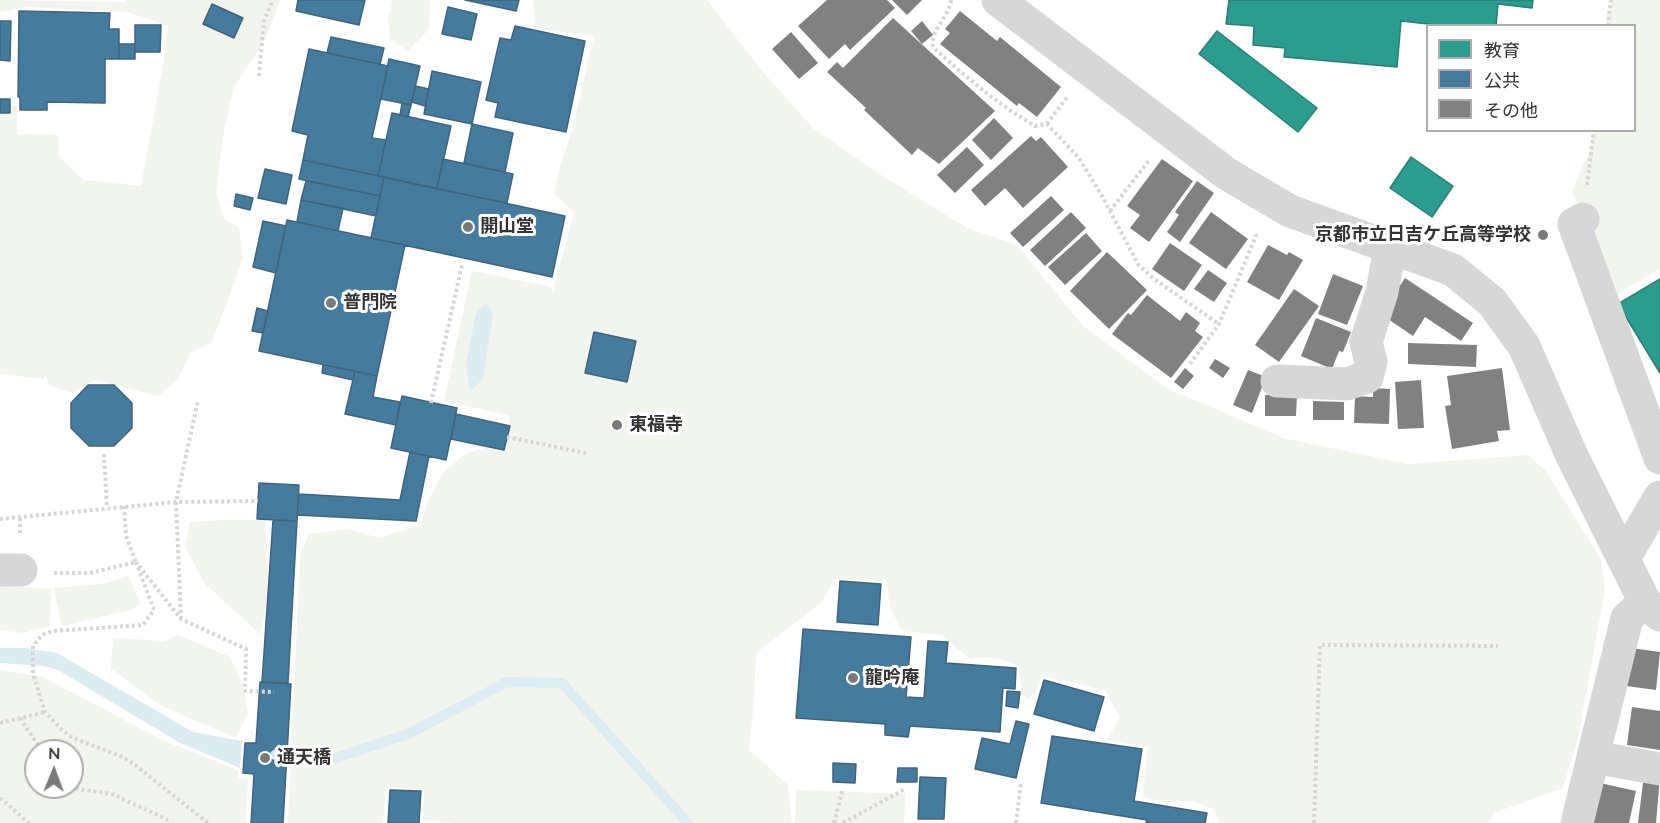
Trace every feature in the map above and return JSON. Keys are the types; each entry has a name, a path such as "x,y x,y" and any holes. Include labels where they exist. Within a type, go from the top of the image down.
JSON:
{"street":[{"path":"998,0 1227,174 1290,211 1453,270 1492,302 1524,346 1572,456 1652,608 1627,618 1577,823"},
{"path":"1583,219 1574,225 1660,458"},
{"path":"1277,381 1347,384 1367,377 1371,362 1366,342 1382,292 1390,248"},
{"path":"1624,558 1660,497"},
{"path":"1593,757 1660,769"}],"path":[{"path":"259,76 264,21 273,0"},
{"path":"951,0 950,10 934,35 933,47 966,78 1011,112 1035,126 1047,124 1079,158 1138,264 1154,279 1219,324"},
{"path":"1608,24 1611,0"},
{"path":"1583,219 1594,132"},
{"path":"1110,211 1150,158"},
{"path":"1190,364 1219,324 1256,236 1249,228"},
{"path":"431,403 462,265"},
{"path":"181,619 176,502 198,399"},
{"path":"507,437 586,453"},
{"path":"104,454 106,508"},
{"path":"0,519 176,502 258,501"},
{"path":"124,506 126,536 154,610 143,625 52,631 42,635 33,646 33,674 45,712 61,729 73,738 123,757 208,823"},
{"path":"20,518 10,570 90,573 136,561"},
{"path":"136,561 181,619 246,649 245,690 274,692"},
{"path":"1314,823 1320,645 1498,646"},
{"path":"0,723 45,712"},
{"path":"20,718 34,739"},
{"path":"1016,823 1021,783"},
{"path":"834,823 843,789"},
{"path":"843,823 905,789"},
{"path":"84,790 112,794 171,823"},
{"path":"0,798 29,823"}],"shaded area":[{"path":"0,0 126,2 126,0 280,0 266,39 234,87 224,131 216,192 224,219 239,228 243,259 212,342 190,353 178,379 158,396 94,380 73,393 50,386 45,374 44,379 0,374 0,106 17,106 17,134 58,135 59,157 84,180 141,186 168,26 128,12 26,7 0,12"},
{"path":"393,0 430,0 429,29 408,51 390,39 388,17"},
{"path":"533,0 707,0 762,71 813,128 878,173 967,228 1017,245 1083,326 1166,388 1283,438 1408,464 1528,455 1545,470 1601,559 1605,590 1578,738 1563,788 1494,813 1488,823 1219,823 1214,809 1193,801 1165,802 1143,797 1147,747 1107,740 1120,717 1105,690 1042,676 1035,693 1027,699 1021,690 1019,666 996,659 970,659 942,635 902,631 890,607 886,581 834,579 822,602 756,653 749,750 788,785 792,823 458,823 423,820 424,790 386,787 383,823 288,823 300,555 309,534 348,529 379,538 420,525 428,501 442,474 465,454 488,447 511,429 508,415 444,401 472,271 551,287 553,291 574,213 554,194 573,127 594,36 536,29"},
{"path":"1609,0 1660,0 1660,269 1614,296 1572,191 1590,150 1593,132 1636,132 1636,24 1606,24"},
{"path":"486,304 493,313 483,379 470,391 466,364 476,313"},
{"path":"265,520 267,592 260,634 205,584 185,547 190,522"},
{"path":"129,576 140,603 134,609 62,626 54,588 101,584"},
{"path":"0,586 51,589 50,626 23,633 0,630"},
{"path":"178,635 230,657 243,684 248,713 236,738 162,706 111,669 113,638 164,641"},
{"path":"0,648 26,648 57,653 193,732 242,741 240,768 180,743 58,670 44,666 0,663"},
{"path":"0,670 43,677 162,740 238,770 238,778 248,779 246,823 0,823"},
{"path":"796,790 905,794 904,823 795,823"}],"building: 教育":[{"path":"1229,0 1533,0 1532,8 1498,4 1496,24 1429,24 1401,21 1397,67 1284,57 1285,48 1253,45 1254,26 1226,24"},
{"path":"1217,31 1317,108 1298,132 1199,54"},
{"path":"1411,157 1453,186 1432,217 1390,188"},
{"path":"1660,279 1660,373 1618,304"}],"building: 公共":[{"path":"298,0 365,0 359,25 296,11"},
{"path":"465,0 519,0 516,11"},
{"path":"212,4 243,18 234,38 203,24"},
{"path":"448,7 477,14 471,40 442,34"},
{"path":"19,11 110,13 109,29 119,29 119,59 105,59 105,103 47,102 47,110 20,110 20,97 18,97"},
{"path":"0,21 11,21 10,61 0,60"},
{"path":"135,25 161,25 160,52 135,52"},
{"path":"515,26 585,41 566,132 495,117 498,103 486,100 500,38 511,40"},
{"path":"331,37 384,48 380,64 327,53"},
{"path":"119,44 135,44 135,59 119,59"},
{"path":"309,49 388,66 372,138 386,140 378,176 303,160 308,135 292,131"},
{"path":"389,59 420,66 411,105 381,99"},
{"path":"432,71 481,82 472,124 424,114"},
{"path":"415,86 429,89 425,106 412,102"},
{"path":"0,99 10,99 10,113 0,113"},
{"path":"402,103 411,105 408,117 400,115"},
{"path":"392,113 451,126 437,189 378,176"},
{"path":"472,124 513,133 505,172 464,163"},
{"path":"443,159 513,174 507,203 437,189"},
{"path":"303,160 384,177 380,196 299,179"},
{"path":"265,169 292,175 286,204 258,198"},
{"name":"開山堂","path":"384,177 565,216 552,277 371,238"},
{"path":"306,181 380,196 376,216 301,200"},
{"path":"236,194 253,198 250,210 234,206"},
{"path":"301,200 343,208 338,231 297,222"},
{"name":"普門院","path":"287,220 405,245 377,376 259,351"},
{"path":"263,221 286,226 276,273 253,267"},
{"path":"257,308 268,311 263,333 252,331"},
{"path":"594,332 636,341 627,382 585,373"},
{"path":"323,365 355,371 353,380 322,373"},
{"path":"355,371 377,376 373,397 400,402 396,425 345,414"},
{"path":"88,385 114,385 132,403 132,428 114,446 89,446 71,428 71,403"},
{"path":"402,396 457,408 446,460 391,448"},
{"path":"456,414 510,426 504,450 451,439"},
{"path":"410,452 429,456 416,521 297,515 299,494 400,500"},
{"path":"259,483 299,485 297,521 257,519"},
{"path":"273,520 297,521 288,683 262,682"},
{"path":"840,581 881,584 878,625 837,622"},
{"name":"龍吟庵","path":"803,629 911,637 906,697 924,698 928,641 948,642 946,663 1016,668 1015,689 1003,688 1000,732 910,726 908,737 885,735 885,724 796,718"},
{"path":"1044,680 1104,697 1094,731 1034,714"},
{"name":"通天橋","path":"260,682 291,684 283,823 251,823 254,774 243,773 245,743 256,743"},
{"path":"1007,691 1020,692 1018,708 1006,706"},
{"path":"1016,721 1029,724 1016,778 975,769 982,738 1010,744"},
{"path":"1052,736 1142,749 1134,801 1207,813 1205,823 1146,823 1147,820 1041,803"},
{"path":"833,763 856,764 855,783 833,782"},
{"path":"898,768 917,768 917,782 897,782"},
{"path":"920,777 946,778 944,819 918,819"},
{"path":"390,790 421,791 419,823 388,823"}],"building: その他":[{"path":"827,0 887,0 895,8 850,50 845,44 829,59 798,26"},
{"path":"892,0 922,0 907,15"},
{"path":"960,11 997,41 1000,37 1061,87 1037,117 1019,103 1017,106 940,44 950,33 945,29"},
{"path":"893,18 995,111 939,164 918,148 912,155 827,72 837,62 843,68"},
{"path":"922,21 933,35 922,44 911,31"},
{"path":"791,32 818,63 799,79 772,49"},
{"path":"994,118 1013,138 991,160 972,140"},
{"path":"1031,136 1036,141 1041,137 1068,167 1023,208 1005,188 985,206 971,190"},
{"path":"967,147 984,165 955,193 937,175"},
{"path":"1162,159 1193,181 1149,242 1130,228 1140,215 1127,206"},
{"path":"1197,181 1214,193 1180,242 1167,232 1179,215 1175,212"},
{"path":"1051,196 1064,210 1023,247 1010,233"},
{"path":"1071,212 1086,228 1045,266 1030,250"},
{"path":"1211,212 1248,239 1226,269 1189,243"},
{"path":"1086,233 1102,251 1065,285 1048,267"},
{"path":"1170,243 1202,265 1184,291 1152,269"},
{"path":"1268,245 1287,255 1289,252 1303,260 1279,300 1247,282"},
{"path":"1107,252 1147,290 1109,329 1070,291"},
{"path":"1208,270 1227,283 1214,302 1194,289"},
{"path":"1333,274 1363,286 1347,325 1318,314"},
{"path":"1405,278 1473,323 1461,341 1425,317 1413,336 1385,317 1393,296"},
{"path":"1294,289 1319,306 1279,362 1255,345"},
{"path":"1147,295 1180,321 1186,312 1200,323 1195,331 1203,337 1171,378 1112,334 1128,313 1131,315"},
{"path":"1316,318 1351,332 1343,352 1339,351 1332,369 1301,356"},
{"path":"1408,343 1477,345 1476,367 1408,364"},
{"path":"1215,359 1230,368 1223,378 1209,368"},
{"path":"1185,368 1194,376 1183,389 1174,382"},
{"path":"1502,368 1510,430 1497,431 1499,441 1452,449 1445,406 1451,405 1447,376"},
{"path":"1248,370 1266,377 1252,413 1233,405"},
{"path":"1421,380 1424,428 1398,429 1395,382"},
{"path":"1373,388 1390,389 1389,424 1354,423 1355,396 1373,397"},
{"path":"1265,395 1297,395 1296,416 1265,416"},
{"path":"1313,401 1344,402 1344,420 1313,420"},
{"path":"1631,648 1660,652 1656,690 1626,686"},
{"path":"1632,707 1660,711 1660,750 1627,745"},
{"path":"1644,775 1660,777 1656,823 1638,823"},
{"path":"1600,783 1636,791 1629,823 1590,823"}],"waterway":[{"path":"275,755 336,758 408,734 507,682 562,683 688,823"}],"place":[{"name":"開山堂","path":"468,227"},
{"name":"京都市立日吉ケ丘高等学校","path":"1543,235"},
{"name":"普門院","path":"331,303"},
{"name":"東福寺","path":"617,425"},
{"name":"龍吟庵","path":"853,678"},
{"name":"通天橋","path":"265,758"}]}
